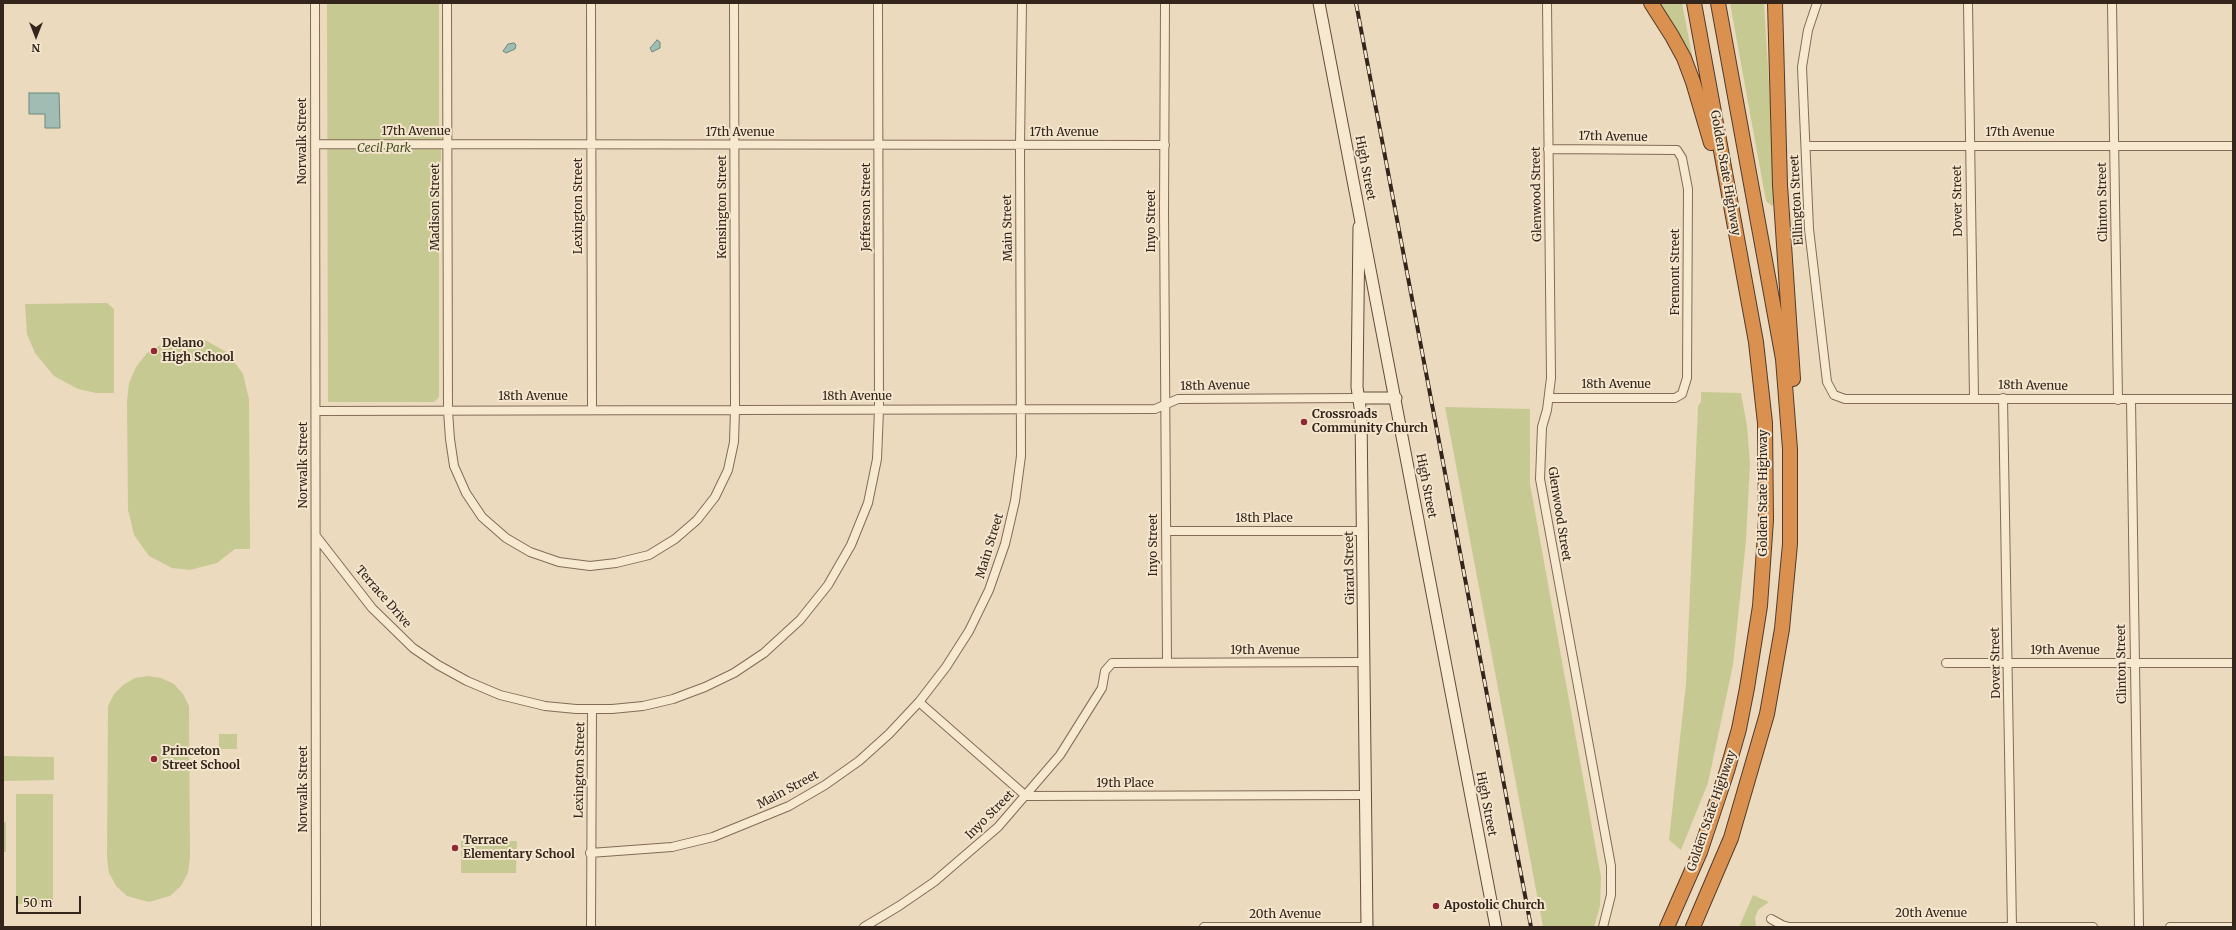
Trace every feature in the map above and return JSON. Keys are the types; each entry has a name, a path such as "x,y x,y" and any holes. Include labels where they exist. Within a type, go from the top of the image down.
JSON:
{"highway":[{"path":"1651,3 1672,36 1693,82 1734,225"},
{"name":"Golden State Highway","path":"1668,927 1700,852 1727,771 1747,688 1760,599 1766,520 1765,423 1756,342 1694,3"},
{"name":"Golden State Highway","path":"1693,927 1731,838 1767,714 1782,630 1787,587 1791,505 1788,403 1780,334 1718,3"},
{"path":"1775,3 1780,185 1793,358 1794,404 1790,449"}],"main road":[{"name":"High Street","path":"1319,3 1360,209 1496,927"},
{"name":"Girard Street","path":"1360,209 1357,262 1357,387 1361,414 1366,795 1366,927"},
{"name":"18th Avenue","path":"1359,398 1396,398"}],"street":[{"name":"Norwalk Street","path":"315,3 316,927"},
{"name":"Madison Street","path":"447,3 448,411 454,466 466,493 482,517 506,538 530,552 559,562 590,566 616,563 649,555 675,539 697,520 714,497 728,470 734,442 735,410"},
{"name":"Lexington Street","path":"591,3 592,410"},
{"name":"Kensington Street","path":"734,3 735,410"},
{"name":"Jefferson Street","path":"878,3 879,410"},
{"name":"Main Street","path":"590,853 672,847 706,838 752,822 789,806 825,785 859,761 889,734 919,702 946,667 969,631 989,590 1005,544 1015,501 1021,456 1020,145 1022,3"},
{"name":"Inyo Street","path":"864,927 899,906 934,882 993,832 1026,796 1060,755 1102,688 1105,671 1112,663 1167,663 1165,3"},
{"name":"Glenwood Street","path":"1547,3 1551,378 1549,398 1542,427 1540,479 1611,866 1611,895 1603,927"},
{"name":"Ellington Street","path":"1817,3 1808,30 1802,67 1809,229 1827,382 1834,395"},
{"name":"Dover Street","path":"1968,3 1974,398"},
{"name":"Clinton Street","path":"2112,3 2118,400"},
{"name":"17th Avenue","path":"315,144 1165,145"},
{"name":"17th Avenue","path":"1806,146 2233,146"},
{"name":"17th Avenue","path":"1548,148 1677,150"},
{"name":"Fremont Street","path":"1677,150 1682,158 1688,189 1687,378 1682,394"},
{"name":"18th Avenue","path":"1549,398 1675,398 1682,394"},
{"name":"18th Avenue","path":"1834,395 1845,398 2118,400 2233,399"},
{"name":"18th Avenue","path":"316,411 1155,409 1178,398 1359,398"},
{"name":"Dover Street","path":"2003,398 2012,927"},
{"name":"Clinton Street","path":"2131,400 2139,927"},
{"name":"Terrace Drive","path":"316,536 381,618 413,648 438,665 467,681 515,700 560,709 592,710 627,708 657,703 705,687 734,673 764,653 800,620 828,585 850,545 868,502 877,459 879,410"},
{"name":"18th Place","path":"1166,531 1362,530"},
{"name":"19th Avenue","path":"1167,663 1364,662"},
{"name":"19th Avenue","path":"1946,663 2233,663"},
{"path":"919,702 1026,796"},
{"name":"Lexington Street","path":"591,927 590,853 592,710"},
{"name":"19th Place","path":"1026,796 1366,795"},
{"name":"20th Avenue","path":"1771,919 1782,926 1789,927 2093,927"},
{"name":"20th Avenue","path":"1204,927 1366,927"},
{"path":"2170,927 2233,927"}],"green space":[{"name":"Cecil Park","path":"327,3 439,3 439,125 441,130 441,160 439,164 439,397 434,402 328,402"},
{"path":"1655,3 1682,3 1696,75"},
{"path":"1730,3 1764,3 1776,200 1772,206 1766,201"},
{"path":"107,303 114,309 114,393 96,393 78,389 54,376 35,353 27,334 25,304"},
{"path":"179,338 205,340 228,353 243,374 249,399 250,549 235,549 217,563 190,570 172,568 149,556 134,535 128,510 127,401 129,383 136,367 147,353 162,344"},
{"path":"1701,392 1741,393 1747,426 1750,464 1746,541 1733,665 1708,783 1681,850 1669,840 1686,683 1698,406 1701,402"},
{"path":"1445,407 1530,409 1530,484 1601,877 1600,906 1594,927 1543,927"},
{"path":"148,676 161,678 174,684 183,694 189,706 190,858 188,873 181,886 170,896 149,902 127,896 116,886 109,873 107,858 108,706 114,694 123,685 135,678"},
{"path":"219,734 237,734 237,749 219,749"},
{"path":"3,756 54,757 54,780 3,781"},
{"path":"16,794 53,794 53,904 16,904"},
{"path":"3,822 6,822 6,852 3,852"},
{"path":"461,841 517,841 516,873 461,873"},
{"path":"1753,895 1769,902 1758,910 1755,918 1756,927 1739,927"}],"water":[{"path":"657,40 660,42 660,48 652,52 650,48"},
{"path":"514,43 516,45 515,49 506,53 503,51 508,44"},
{"path":"29,93 59,93 60,128 45,128 45,114 29,114"}],"railway":[{"path":"1356,3 1531,927"}],"place":[{"name":"Delano High School","path":"154,351"},
{"name":"Crossroads Community Church","path":"1304,422"},
{"name":"Princeton Street School","path":"154,759"},
{"name":"Terrace Elementary School","path":"455,848"},
{"name":"Apostolic Church","path":"1436,906"}]}
